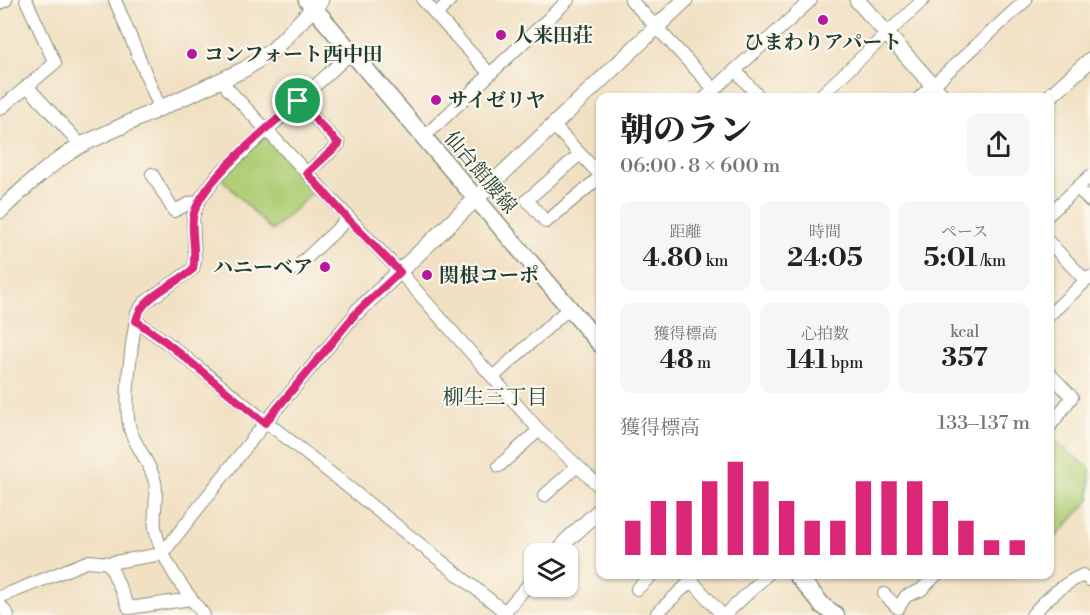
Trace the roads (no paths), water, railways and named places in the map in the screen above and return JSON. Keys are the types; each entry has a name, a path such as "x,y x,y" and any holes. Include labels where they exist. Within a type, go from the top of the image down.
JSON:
{"main road":[{"name":"仙台館腰線","path":"314,3 352,52 596,339"},
{"path":"799,579 828,612"}],"street":[{"path":"0,3 6,0"},
{"path":"0,109 55,63 27,0"},
{"path":"116,0 160,108"},
{"path":"423,0 490,74"},
{"path":"436,15 450,0"},
{"path":"424,137 567,0"},
{"path":"631,0 657,27 710,93 810,0"},
{"path":"0,597 89,561 109,563 162,554 265,423 357,312 685,0"},
{"path":"857,0 940,93"},
{"path":"823,93 923,0"},
{"path":"924,93 1026,0"},
{"path":"0,211 59,158 81,145 223,81 258,62 274,49 314,3"},
{"path":"204,615 162,554 155,526 156,486 151,467 131,432 126,412 137,313 144,303 193,269 195,260 193,217 198,202 217,176 352,52"},
{"path":"1054,93 1088,65"},
{"path":"735,70 756,93"},
{"path":"223,81 348,219 400,272 539,430 596,483"},
{"path":"27,86 81,145"},
{"path":"298,101 339,144 307,173"},
{"path":"553,125 596,172"},
{"path":"580,154 526,200 546,222 596,179"},
{"path":"152,174 174,211 190,203 198,202"},
{"path":"1054,210 1090,176"},
{"path":"1078,188 1090,201"},
{"path":"295,268 348,219"},
{"path":"1054,247 1088,279 1054,310"},
{"path":"493,377 569,308"},
{"path":"136,321 166,342 503,614 524,590"},
{"path":"1054,378 1072,397 1054,421"},
{"path":"499,466 539,430"},
{"path":"544,496 577,466"},
{"path":"565,543 596,514"},
{"path":"109,563 129,608 191,599"},
{"path":"1032,615 1041,604 1069,581 1083,575 1090,580"},
{"path":"637,589 648,579"},
{"path":"657,613 687,579"},
{"path":"689,579 724,615 763,579"},
{"path":"884,594 898,608 906,596 921,590 932,579"},
{"path":"0,605 8,615"}],"place":[{"name":"ひまわりアパート","path":"823,20"},
{"name":"人来田荘","path":"501,35"},
{"name":"コンフォート西中田","path":"192,54"},
{"name":"サイゼリヤ","path":"436,100"},
{"name":"ハニーベア","path":"325,267"},
{"name":"関根コーポ","path":"427,275"}],"district":[{"name":"柳生三丁目","path":"495,397"}]}
